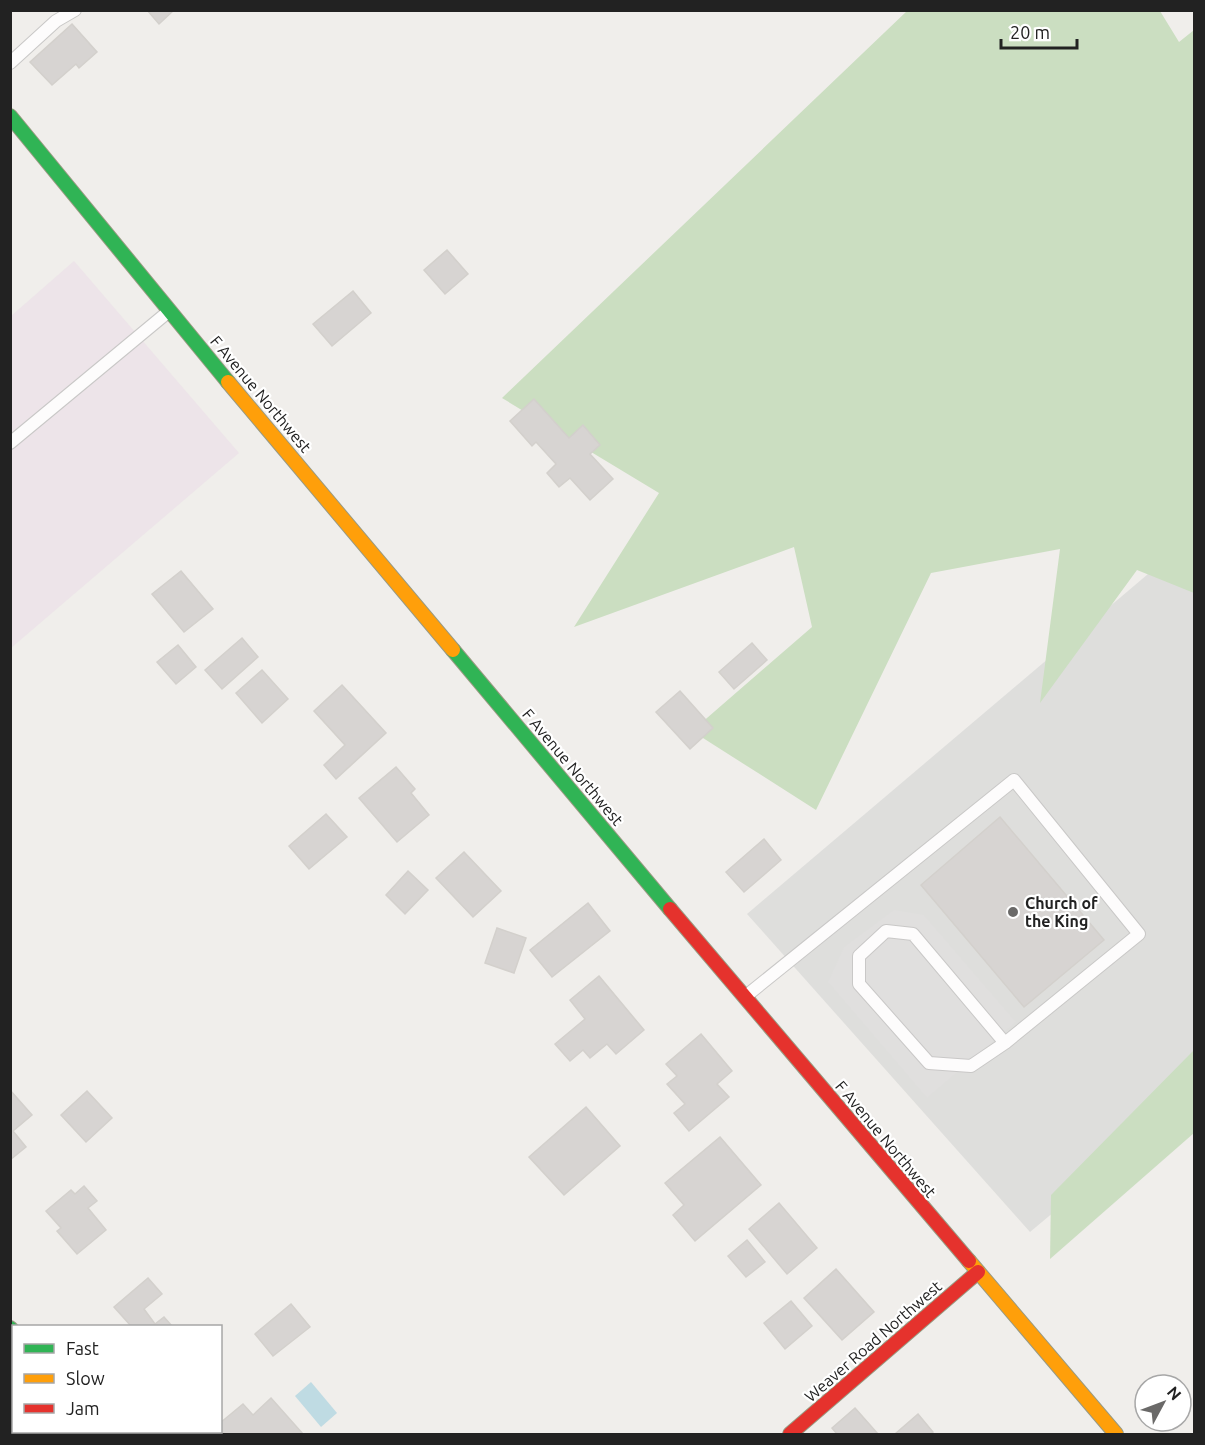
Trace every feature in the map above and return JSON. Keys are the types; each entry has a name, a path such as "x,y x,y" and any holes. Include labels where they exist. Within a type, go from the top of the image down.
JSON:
{"main road":[{"name":"F Avenue Northwest","path":"10,116 169,311 744,998 1116,1434"},
{"name":"Weaver Road Northwest","path":"790,1434 978,1272"}],"lane":[{"path":"10,63 56,21 75,10"},
{"path":"10,443 169,311"},
{"path":"744,998 1014,780 1139,934 1005,1043 971,1066 929,1062 859,984 859,956 886,931 913,934 1005,1043"}],"shaded area":[{"path":"74,261 239,453 11,648 11,316"},
{"path":"1194,535 1194,1095 1030,1232 747,914"},
{"path":"894,910 924,915 1016,1022 927,1098 828,982 844,947"}],"green space":[{"path":"907,11 1160,11 1179,42 1194,30 1194,593 1137,570 1040,703 1060,549 931,573 816,810 692,731 812,627 794,547 574,627 659,493 502,398"},
{"path":"1194,1050 1194,1133 1050,1259 1051,1195"}],"water":[{"path":"311,1382 337,1413 321,1427 295,1396"}],"building":[{"path":"147,10 174,10 159,24"},
{"path":"72,24 97,52 79,68 76,64 52,85 30,62"},
{"path":"447,250 468,274 445,294 424,270"},
{"path":"353,291 371,313 332,346 313,324"},
{"path":"534,399 569,438 583,425 600,445 590,454 613,479 590,500 570,478 559,487 547,473 556,464 536,442 532,446 510,421"},
{"path":"181,571 213,609 184,632 152,594"},
{"path":"242,638 258,657 222,689 205,670"},
{"path":"752,643 767,660 734,689 719,672"},
{"path":"178,645 196,667 176,684 157,662"},
{"path":"262,670 288,699 262,723 236,693"},
{"path":"342,685 386,733 336,779 324,765 345,745 314,711"},
{"path":"680,691 713,728 690,749 656,712"},
{"path":"396,767 415,789 411,793 429,815 397,842 359,798"},
{"path":"326,814 347,837 309,869 289,846"},
{"name":"Church of the King","path":"1000,817 1104,940 1024,1007 921,885"},
{"path":"764,839 781,860 744,892 726,872"},
{"path":"464,852 501,891 473,917 436,878"},
{"path":"408,871 428,890 405,914 386,895"},
{"path":"588,903 610,931 552,977 530,950"},
{"path":"497,928 526,938 514,973 485,963"},
{"path":"599,976 644,1030 616,1054 607,1044 590,1058 583,1050 570,1061 555,1044 585,1019 570,1000"},
{"path":"701,1034 732,1071 717,1084 729,1097 689,1131 674,1113 685,1104 667,1084 677,1076 666,1064"},
{"path":"10,1090 32,1115 13,1131 26,1147 10,1160"},
{"path":"87,1091 112,1118 86,1142 61,1115"},
{"path":"586,1107 620,1146 564,1195 529,1157"},
{"path":"720,1137 761,1185 695,1241 673,1215 684,1205 665,1183"},
{"path":"84,1186 97,1201 88,1208 106,1230 77,1254 57,1231 61,1228 46,1211 71,1190 75,1194"},
{"path":"779,1203 817,1248 787,1274 749,1229"},
{"path":"747,1240 765,1262 746,1277 728,1256"},
{"path":"836,1269 874,1312 842,1340 804,1298"},
{"path":"148,1278 162,1294 144,1309 155,1324 164,1317 171,1325 130,1325 114,1307"},
{"path":"791,1301 812,1326 785,1349 764,1323"},
{"path":"291,1304 310,1327 273,1356 255,1334"},
{"path":"271,1398 303,1434 225,1434 222,1432 222,1421 243,1404 253,1415"},
{"path":"855,1408 878,1434 837,1434 832,1428"},
{"path":"918,1414 933,1432 930,1434 895,1434"}],"traffic: fast":[{"path":"10,116 228,382"},
{"path":"453,650 670,909"}],"traffic: slow":[{"path":"228,382 453,650"},
{"path":"969,1261 1116,1434"}],"traffic: jam":[{"path":"670,909 969,1261"},
{"path":"790,1434 978,1272"}],"place":[{"name":"Church of the King","path":"1013,912"}]}
